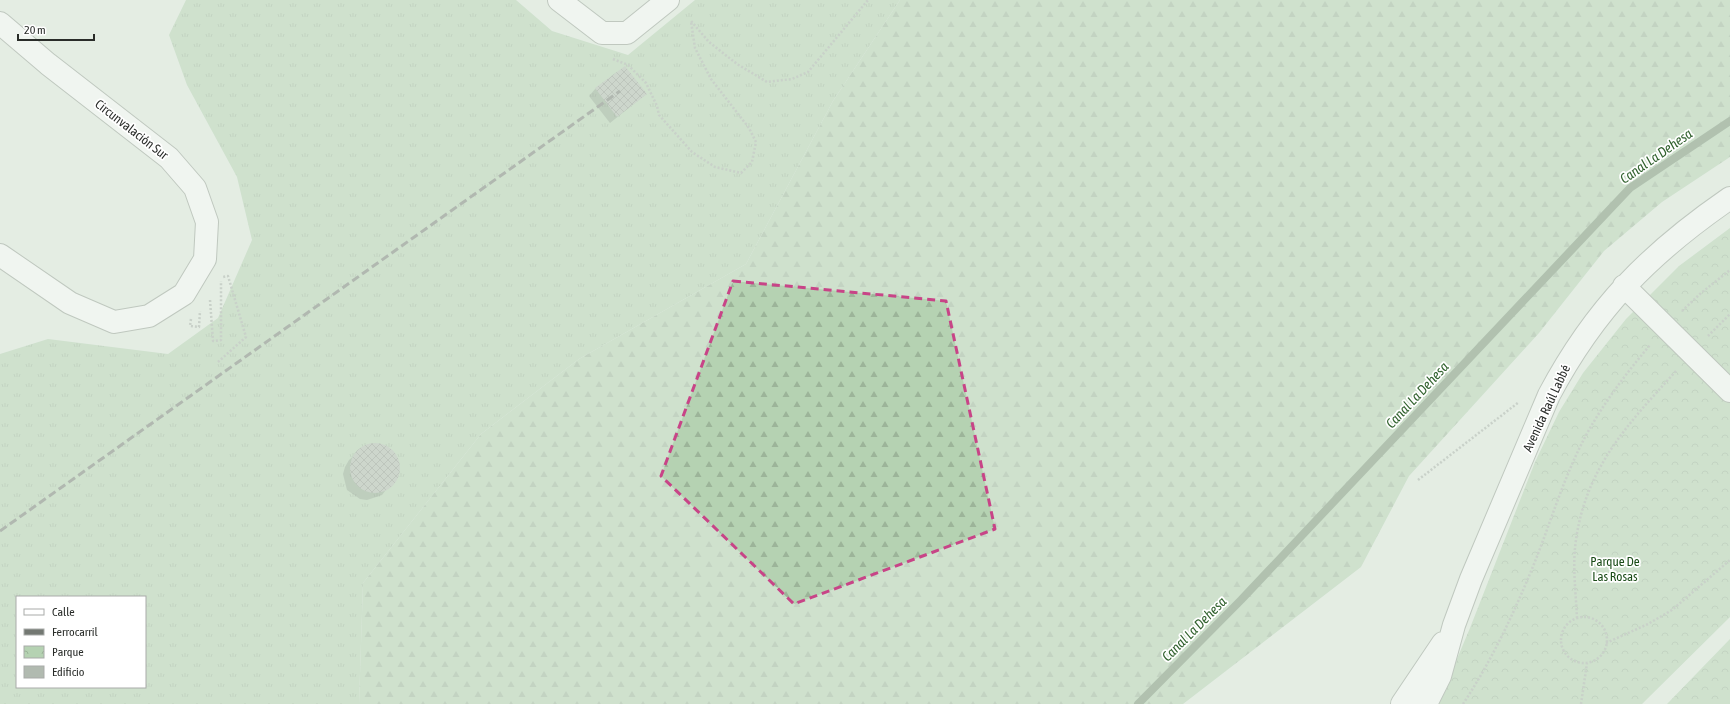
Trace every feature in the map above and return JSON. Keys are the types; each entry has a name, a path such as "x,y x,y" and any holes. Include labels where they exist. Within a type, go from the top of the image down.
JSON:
{"street":[{"path":"559,0 602,33 627,33 668,0"},
{"name":"Circunvalación Sur","path":"0,23 48,64 169,158 194,188 207,222 205,259 184,294 149,316 121,321 114,322 70,303 0,256"},
{"name":"Avenida Raúl Labbé","path":"1426,704 1440,676 1454,625 1471,579 1550,394 1580,342 1624,286 1657,253 1681,233 1730,198"},
{"path":"1624,286 1730,391"},
{"name":"Avenida Raúl Labbé","path":"1402,704 1454,625"}],"path":[{"path":"646,83 657,106 659,115 692,152 715,167 741,173 752,162 756,142 749,128 711,79 695,48 691,21 709,42 738,64 767,82 792,79 808,72 868,0"},
{"path":"1462,704 1476,684 1508,626 1581,445 1602,409 1629,371 1666,327 1701,292 1730,270"},
{"path":"210,298 213,341 222,340 221,278 228,276 246,337 218,362"},
{"path":"1577,618 1574,571 1575,540 1585,498 1601,464 1620,435 1692,353 1730,314"},
{"path":"1418,480 1520,402"},
{"path":"1606,643 1648,624 1672,610 1730,560"},
{"path":"1577,618 1588,618 1598,623 1605,632 1606,643 1600,656 1587,663 1578,662 1570,659 1565,653 1561,645 1561,636 1564,628 1570,622 1577,618"},
{"path":"1581,704 1587,663"}],"highlighted area":[{"path":"733,281 946,301 995,529 794,604 661,476"}],"green space":[{"path":"186,0 516,0 552,31 628,55 695,0 900,0 833,101 746,264 579,359 481,434 363,583 359,704 0,704 0,354 48,339 168,354 218,318 252,240 237,177 187,85 169,35"},
{"path":"900,0 1730,0 1730,157 1662,202 1604,251 1539,333 1409,476 1361,567 1183,704 359,704 363,583 481,434 579,359 746,264 833,101"},
{"name":"Parque De Las Rosas","path":"1730,228 1730,617 1642,704 1438,704 1470,628 1535,462 1559,412 1583,373 1626,319 1679,266"},
{"path":"1730,639 1730,704 1667,704"}],"building":[{"path":"625,66 647,94 617,117 595,88"},
{"path":"375,443 389,447 396,454 400,468 396,482 389,489 375,493 361,489 354,482 350,468 354,454 361,447"}],"waterway":[{"name":"Canal La Dehesa","path":"1138,704 1241,600 1630,188 1730,121"}],"railway":[{"path":"0,531 620,91"}]}
